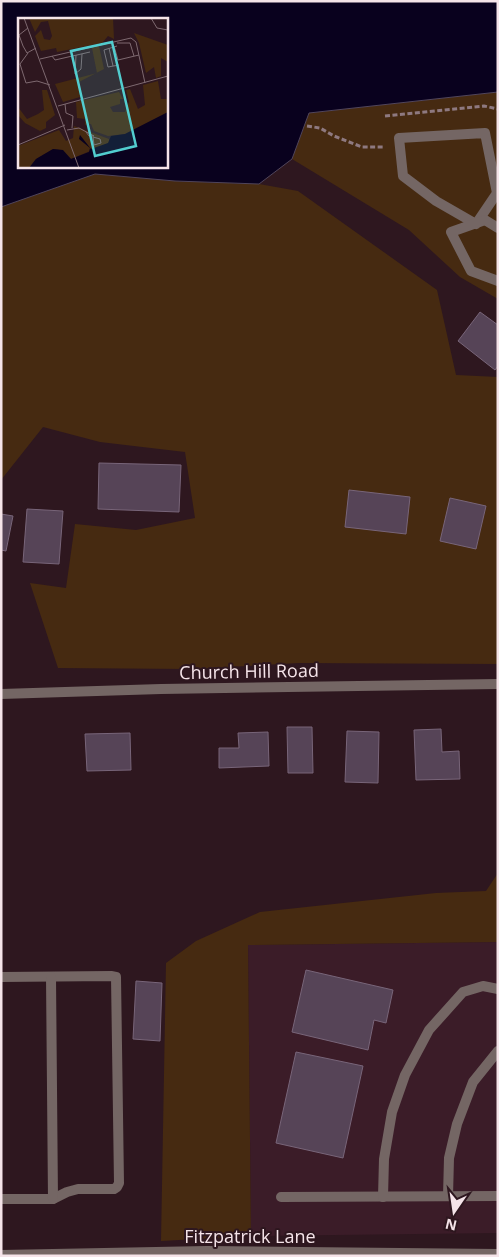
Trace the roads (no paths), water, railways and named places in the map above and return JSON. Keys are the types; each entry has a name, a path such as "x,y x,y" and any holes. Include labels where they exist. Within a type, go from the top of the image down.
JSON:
{"street":[{"path":"485,133 497,193 476,224 436,201 403,176 399,138 485,133"},
{"path":"498,228 485,220 451,232 471,271 498,281"},
{"name":"Church Hill Road","path":"1,694 161,689 498,684"},
{"path":"51,976 52,1199"},
{"path":"1,977 112,976 116,978 119,1183 114,1189 78,1189 52,1199 1,1199"},
{"path":"383,1196 384,1159 392,1112 405,1074 429,1030 463,992 483,986 498,988"},
{"path":"448,1196 449,1158 457,1124 473,1082 498,1052"},
{"path":"281,1197 498,1196"},
{"name":"Fitzpatrick Lane","path":"1,1255 207,1251 498,1254"}]}
